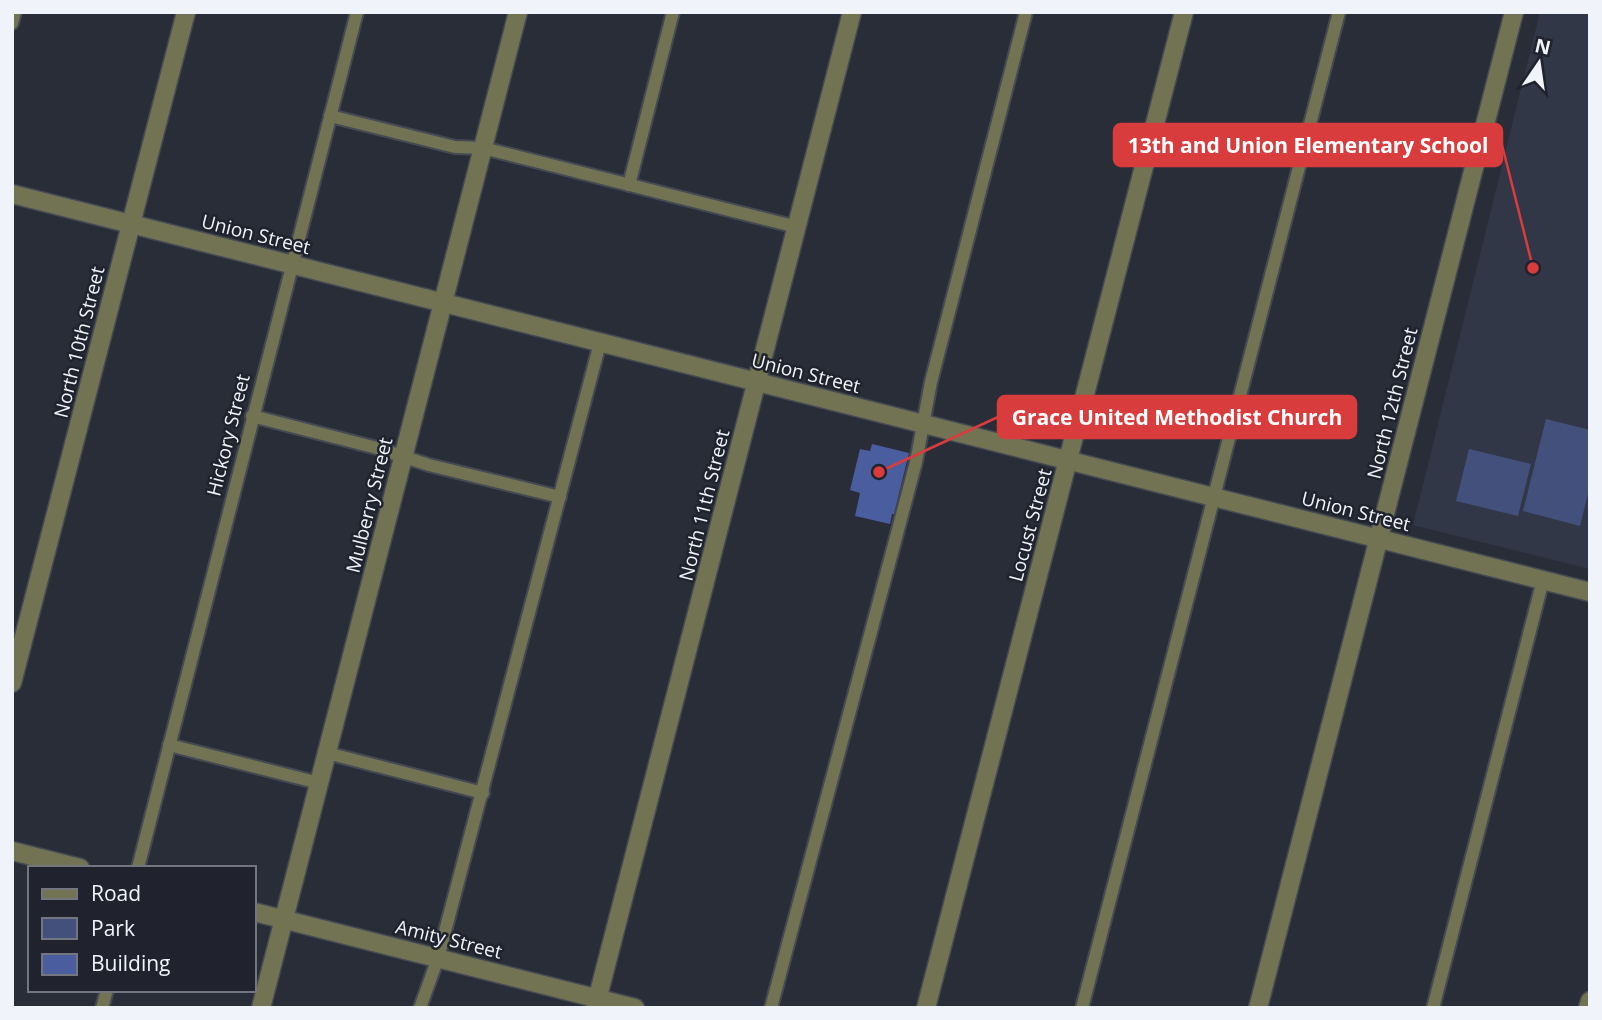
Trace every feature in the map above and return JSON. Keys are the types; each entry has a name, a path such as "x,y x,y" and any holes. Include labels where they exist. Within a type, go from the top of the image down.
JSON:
{"street":[{"name":"North 10th Street","path":"12,683 186,12"},
{"name":"Mulberry Street","path":"261,1008 518,12"},
{"name":"North 11th Street","path":"596,1003 852,12"},
{"name":"Locust Street","path":"926,1008 1184,12"},
{"name":"North 12th Street","path":"1258,1008 1514,12"},
{"name":"Union Street","path":"12,194 1590,592"},
{"path":"12,850 72,866"},
{"name":"Amity Street","path":"256,912 438,958 596,1003 635,1008"},
{"path":"1588,1008 1590,1002"}],"lane":[{"path":"12,23 15,12"},
{"name":"Hickory Street","path":"139,866 357,12"},
{"path":"629,185 673,12"},
{"path":"771,1008 916,462 931,382 1026,12"},
{"path":"1082,1008 1339,12"},
{"path":"330,116 455,147 483,148 797,227"},
{"path":"420,1008 438,958 483,793 600,343"},
{"path":"252,416 560,497"},
{"path":"1433,1008 1543,580"},
{"path":"169,745 319,783"},
{"path":"327,753 483,793"}],"shaded area":[{"path":"1540,12 1590,12 1590,569 1413,525"}],"green space":[{"path":"1546,419 1590,430 1590,486 1580,526 1523,511"},
{"path":"1469,449 1531,464 1518,516 1456,501"}],"building":[{"path":"872,444 909,453 890,524 855,516 860,493 850,490 860,449 870,451"}],"place":[{"name":"13th and Union Elementary School","path":"1533,268"},
{"name":"Grace United Methodist Church","path":"879,472"}]}
